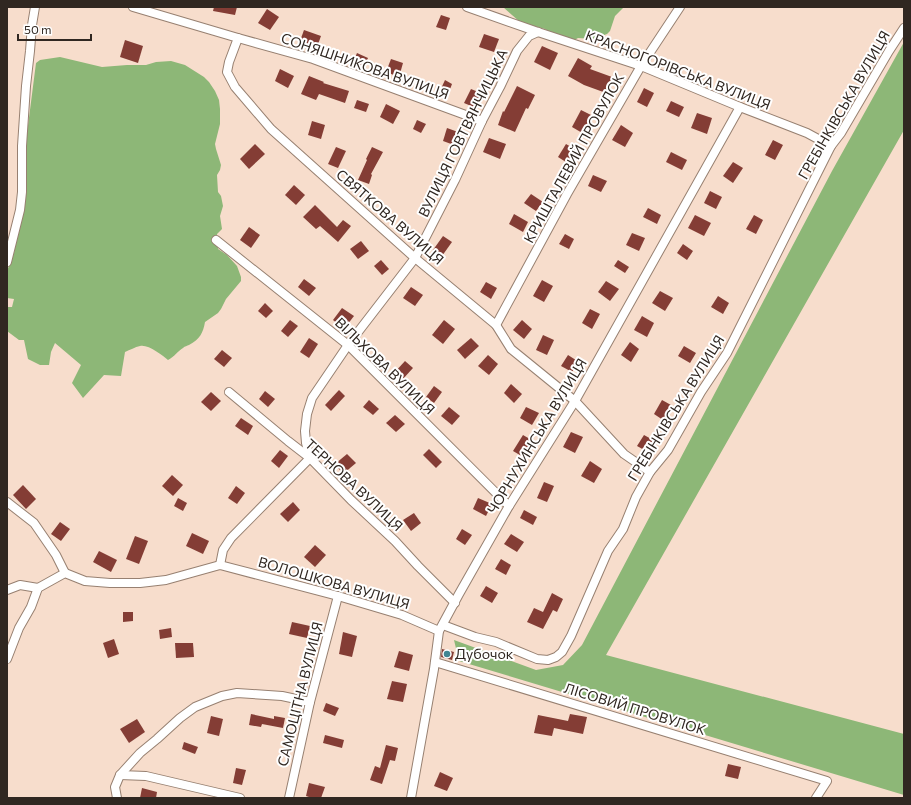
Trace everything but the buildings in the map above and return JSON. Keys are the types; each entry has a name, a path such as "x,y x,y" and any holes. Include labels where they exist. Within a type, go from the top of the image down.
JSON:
{"street":[{"path":"7,262 20,210 22,192 22,146 26,86 33,12 35,7"},
{"path":"133,7 238,38"},
{"name":"КРАСНОГОРІВСЬКА ВУЛИЦЯ","path":"467,7 641,66 807,133 831,146"},
{"name":"КРИШТАЛЕВИЙ ПРОВУЛОК","path":"496,325 567,194 641,66 680,7"},
{"name":"ГРЕБІНКІВСЬКА ВУЛИЦЯ","path":"441,628 496,642 537,660 556,658 562,652 571,636 608,551 623,529 636,497 650,472 668,450 701,392 727,353 831,146 841,133 904,28"},
{"name":"ВУЛИЦЯ ГОВТВЯНЧИЦЬКА","path":"310,458 304,431 312,398 348,345 415,258 455,180 482,121 517,51 528,36 538,32"},
{"name":"СОНЯШНИКОВА ВУЛИЦЯ","path":"238,38 313,59 482,121"},
{"name":"СВЯТКОВА ВУЛИЦЯ","path":"238,38 227,72 235,87 271,129 415,258 496,325 511,349 575,401 624,454 650,472"},
{"name":"ЧОРНУХИНСЬКА ВУЛИЦЯ","path":"413,797 441,628 510,506 575,401 740,107"},
{"name":"ВІЛЬХОВА ВУЛИЦЯ","path":"216,240 348,345 510,506"},
{"name":"ТЕРНОВА ВУЛИЦЯ","path":"229,392 310,458 351,500 396,541 418,566 455,603"},
{"path":"7,502 34,523 56,555 64,573 85,581 140,583 166,580 220,565 223,550 230,538 310,458"},
{"name":"ВОЛОШКОВА ВУЛИЦЯ","path":"220,565 338,596 441,628"},
{"path":"7,590 20,585 38,588 64,573"},
{"path":"7,659 19,628 32,607 38,588"},
{"name":"САМОЦІТНА ВУЛИЦЯ","path":"289,798 310,702 338,596"},
{"name":"ЛІСОВИЙ ПРОВУЛОК","path":"435,662 827,781 816,798"},
{"path":"117,798 115,787 120,775 140,753 195,707 222,696 237,693 282,696 310,702"},
{"path":"120,775 146,776 240,798"}],"green space":[{"path":"503,7 624,7 615,16 610,31 607,34 593,39 578,38 571,42 562,40 545,29 520,22"},
{"path":"904,42 904,130 606,655 904,734 904,795 459,661 454,640 536,670 563,665 582,645 832,171"},
{"path":"60,57 102,67 146,65 156,62 171,61 185,65 209,82 219,100 220,109 220,124 215,144 221,165 217,175 218,192 221,196 223,206 220,216 222,229 217,234 218,249 227,255 237,266 241,277 241,281 226,299 218,313 205,322 202,333 196,340 184,347 168,360 155,350 143,346 136,347 125,352 121,376 104,375 83,398 72,383 81,365 55,343 51,352 49,365 40,365 28,359 24,340 19,340 7,331 7,307 12,307 14,299 7,298 7,271 14,253 20,214 27,190 25,149 36,63 40,60"}],"place":[{"name":"Дубочок","path":"447,654"}]}
